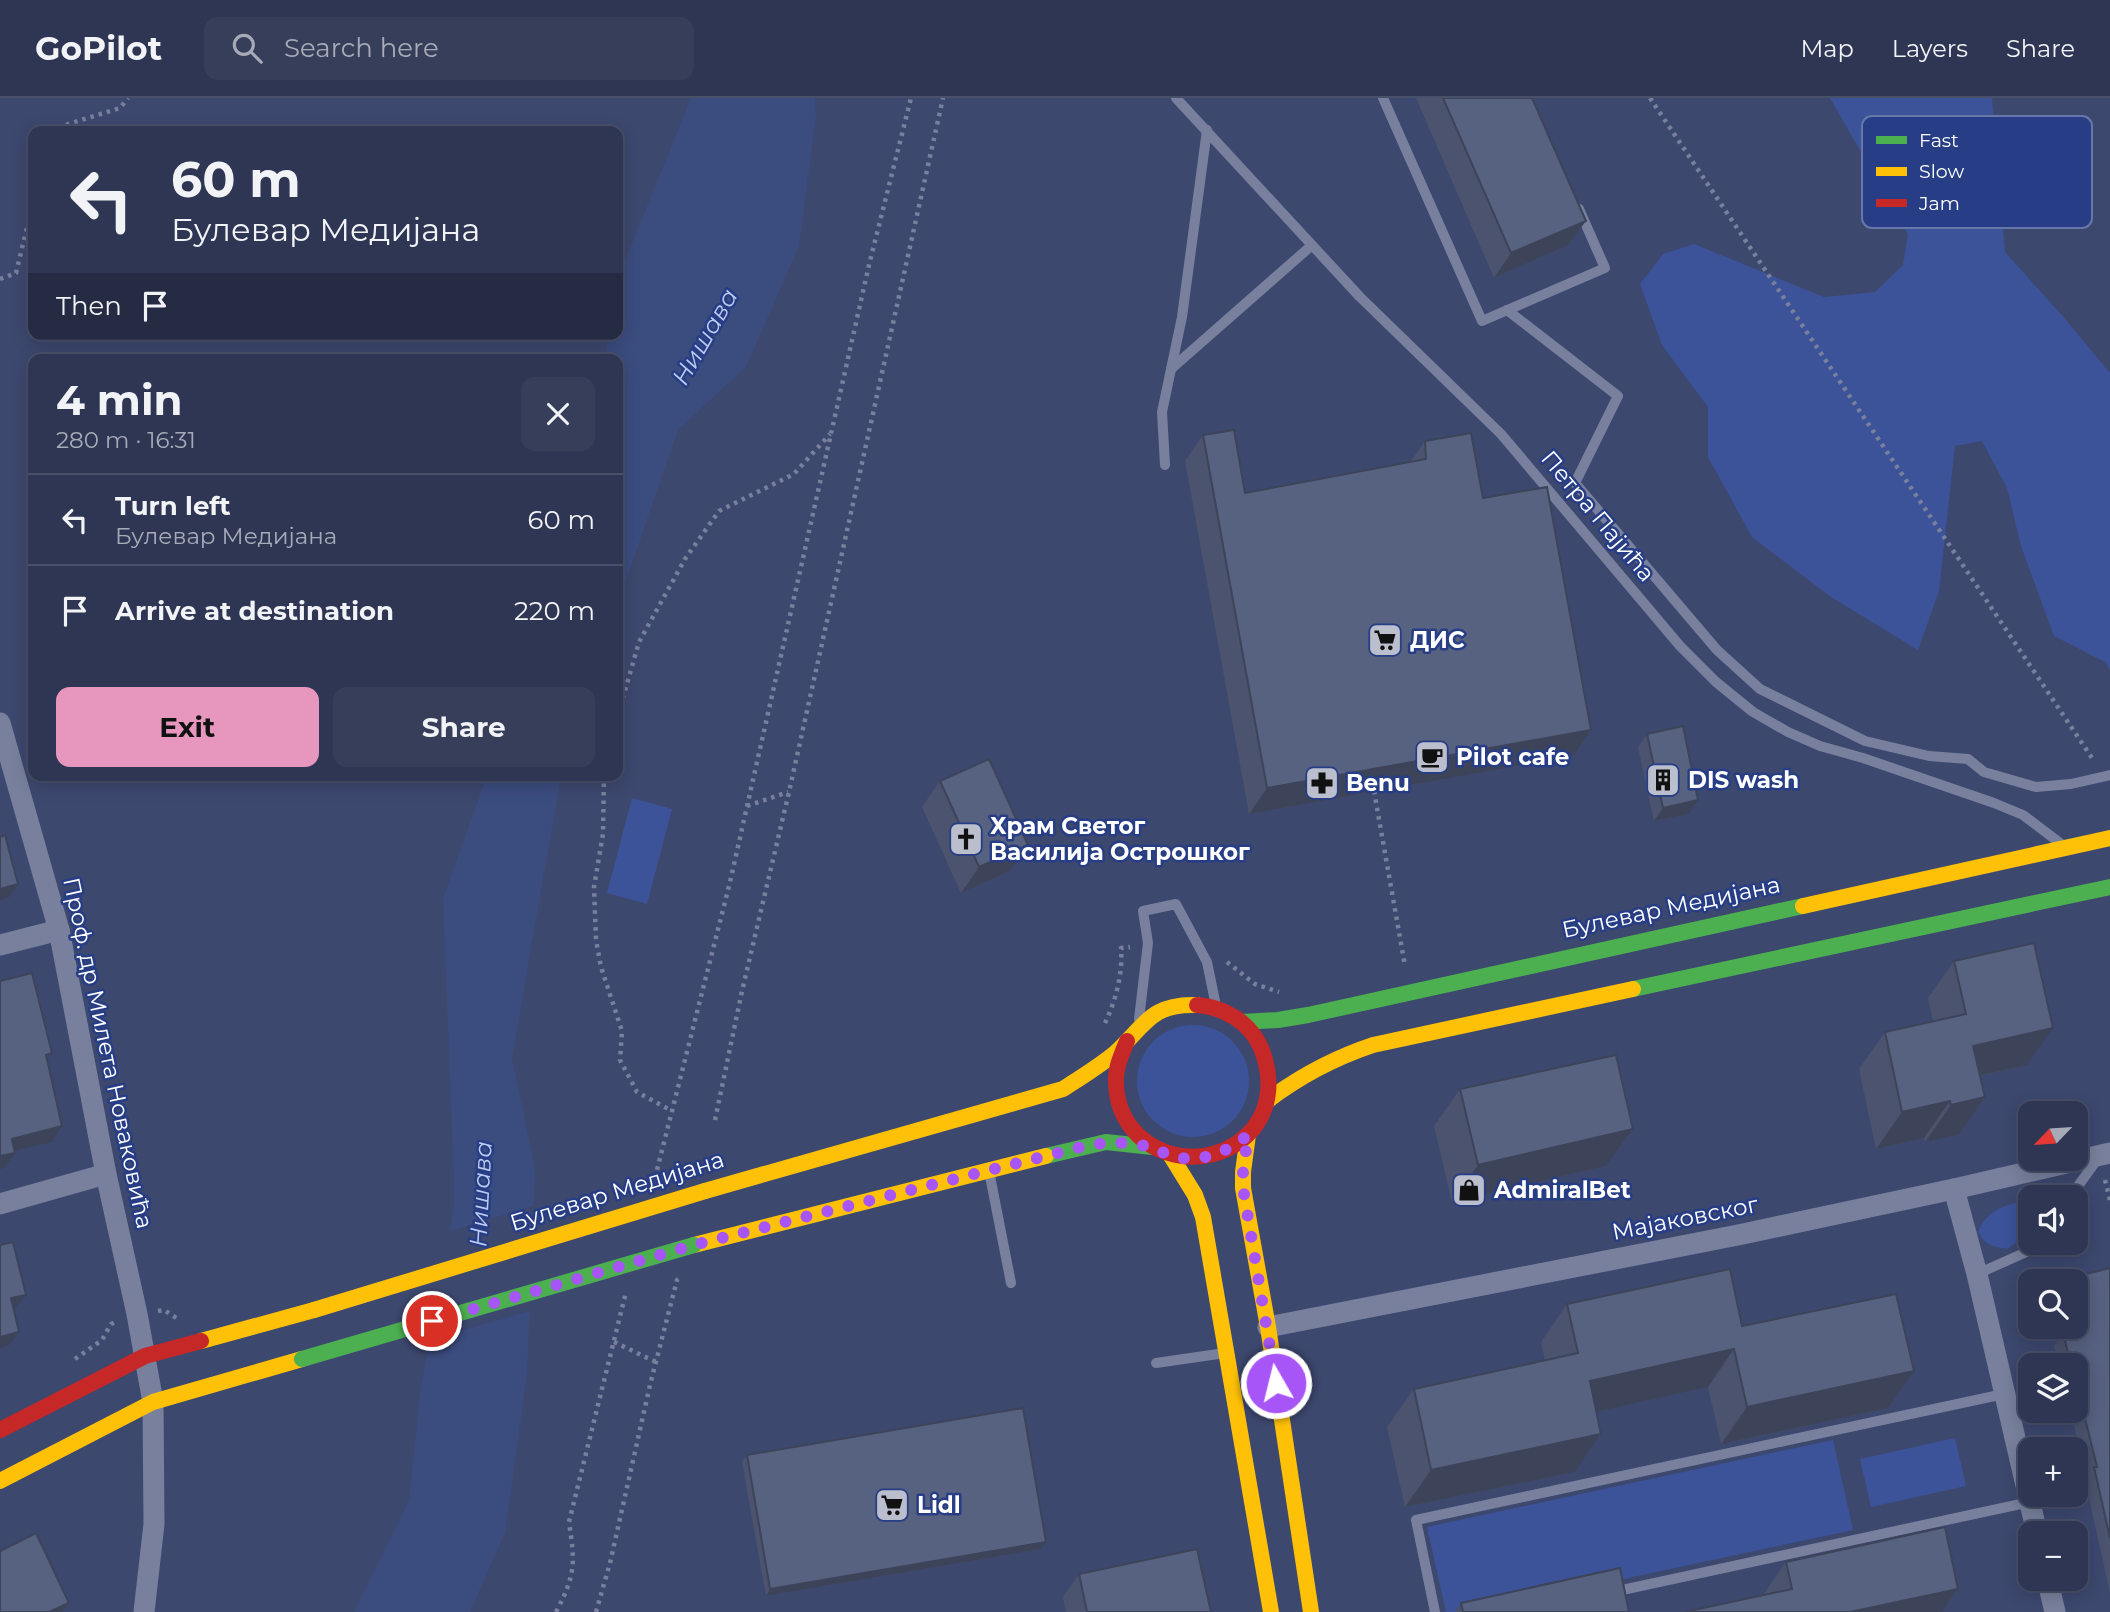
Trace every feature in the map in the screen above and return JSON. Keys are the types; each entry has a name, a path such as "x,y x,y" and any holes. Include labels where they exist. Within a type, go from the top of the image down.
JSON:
{"main road":[{"name":"Булевар Медијана","path":"1242,1023 1308,1015 2110,838"},
{"name":"Булевар Медијана","path":"1267,1101 1315,1067 1340,1055 1373,1045 2110,887"},
{"name":"Булевар Медијана","path":"1183,1005 1217,1009 1242,1023 1256,1039 1266,1058 1269,1079 1267,1101 1260,1119 1248,1135 1232,1148 1213,1156 1192,1159 1171,1156 1152,1147 1134,1131 1121,1111 1115,1087 1118,1063 1127,1041 1137,1027 1166,1009 1183,1005"},
{"name":"Булевар Медијана","path":"0,1430 145,1356 314,1310 705,1191 1063,1089 1127,1041"},
{"path":"1248,1135 1243,1188 1268,1327 1311,1612"},
{"name":"Булевар Медијана","path":"0,1481 153,1402 694,1245 1106,1142 1152,1147"},
{"path":"1171,1156 1195,1195 1203,1217 1271,1612"}],"street":[{"name":"Проф. др Милета Новаковића","path":"0,723 59,930 153,1402"},
{"path":"0,945 59,930"},
{"name":"Мајаковског","path":"1268,1327 1743,1234 2105,1154"},
{"path":"0,1204 106,1174"},
{"path":"1954,1189 1977,1274 2018,1452"},
{"path":"144,1612 154,1524 153,1402"},
{"path":"2050,1591 2055,1612"}],"lane":[{"name":"Петра Пајића","path":"1176,98 1360,297 1501,433 1680,646 1716,682 1753,712 1788,732 1820,746 1863,758 2023,815 2065,847"},
{"path":"1383,98 1482,321 1605,268 1573,195"},
{"path":"1165,465 1162,412 1182,317 1207,130"},
{"path":"1171,369 1311,246"},
{"path":"1507,310 1618,396 1575,483 1717,650 1760,689 1865,741 1930,756 1968,759 1984,772 2036,787 2071,784 2107,776"},
{"path":"1137,1027 1148,943 1143,911 1176,904 1207,962 1217,1009"},
{"path":"2080,1185 2105,1154"},
{"path":"989,1171 1011,1283"},
{"path":"1977,1274 2020,1255"},
{"path":"1156,1363 1228,1352"},
{"path":"1436,1612 1416,1520 2004,1394"},
{"path":"1603,1594 2018,1505"}],"path":[{"path":"61,126 120,108 128,98"},
{"path":"652,1188 730,883 869,265 911,98"},
{"path":"715,1120 943,98"},
{"path":"1650,98 2107,776"},
{"path":"0,279 16,273 28,224"},
{"path":"623,698 639,642 685,559 719,511 794,474 831,433"},
{"path":"604,781 603,834 594,887 596,940 601,967 622,1031 620,1060 637,1092 672,1111"},
{"path":"1374,791 1405,968"},
{"path":"747,807 789,792"},
{"path":"1103,1027 1110,1013 1119,978 1121,948"},
{"path":"1222,956 1255,984 1286,993"},
{"path":"596,1612 677,1280"},
{"path":"556,1612 567,1591 575,1561 569,1522 626,1291"},
{"path":"69,1362 102,1340 111,1324"},
{"path":"614,1342 656,1362"}],"shaded area":[{"path":"1830,98 1992,98 1994,116 1862,116 1862,154"},
{"path":"1905,228 2003,228 2005,252 2110,373 2110,670 2105,662 2054,636 2021,546 2007,488 1982,441 1955,446 1939,591 1918,650 1831,597 1752,537 1708,457 1708,407 1662,345 1640,284 1663,254 1694,244 1824,297 1875,292 1903,265 1908,234"},
{"path":"632,798 672,809 647,904 607,893"},
{"path":"1193,1025 1214,1029 1232,1042 1245,1060 1249,1081 1245,1102 1232,1120 1214,1133 1193,1137 1172,1133 1154,1120 1141,1102 1137,1081 1141,1060 1154,1042 1172,1029"},
{"path":"2018,1202 2018,1241 2007,1249 1987,1243 1978,1232 1982,1224 1999,1209"},
{"path":"1955,1438 1966,1486 1871,1507 1860,1459"},
{"path":"1833,1440 1853,1530 1469,1612 1446,1612 1427,1527"}],"water":[{"name":"Нишава","path":"691,98 815,98 816,115 799,246 746,367 678,430 623,590 623,354 606,354 608,340 623,340 623,266"},
{"name":"Нишава","path":"485,781 560,781 512,1058 535,1169 527,1373 505,1533 470,1612 354,1612 409,1501 420,1393 455,1203 443,899"}],"pier":[{"path":"537,1205 533,1310 426,1341 446,1232"}],"building":[{"path":"1443,98 1532,98 1586,221 1511,253"},
{"name":"ДИС","path":"1234,430 1245,493 1426,459 1425,441 1471,433 1483,498 1547,487 1591,730 1267,788 1203,435"},
{"path":"1683,726 1698,800 1663,808 1647,734"},
{"path":"989,759 1028,845 979,867 940,781"},
{"path":"5,835 18,884 0,889 0,837"},
{"path":"2034,943 2053,1028 1973,1046 1985,1097 1951,1105 1950,1101 1902,1112 1885,1032 1966,1014 1954,961"},
{"path":"32,973 52,1053 46,1055 62,1126 12,1139 15,1153 0,1156 0,981"},
{"path":"1616,1055 1633,1129 1478,1165 1460,1089"},
{"path":"13,1242 26,1295 11,1298 19,1332 0,1337 0,1245"},
{"path":"2110,1268 2110,1538 2086,1423 2088,1353 2068,1353 2064,1339 2088,1339 2088,1274"},
{"path":"1730,1269 1742,1326 1896,1294 1914,1371 1747,1407 1734,1349 1590,1381 1601,1434 1431,1470 1414,1389 1578,1353 1567,1304"},
{"name":"Lidl","path":"1023,1408 1046,1542 770,1589 747,1455"},
{"path":"1945,1527 1958,1589 1850,1612 1685,1612 1792,1589 1786,1562"},
{"path":"36,1533 69,1603 49,1612 0,1612 0,1551"},
{"path":"1197,1549 1211,1612 1087,1612 1079,1574"},
{"path":"1620,1568 1629,1612 1463,1612 1461,1603"}],"traffic: fast":[{"path":"1633,989 2110,887"},
{"path":"1242,1022 1308,1015 1803,906"},
{"path":"1046,1156 1106,1142 1152,1147"},
{"path":"302,1359 694,1245"}],"traffic: slow":[{"path":"1803,906 2110,838"},
{"path":"1267,1101 1318,1068 1373,1045 1633,989"},
{"path":"705,1191 1063,1089 1114,1054 1158,1013 1181,1005 1197,1005"},
{"path":"1248,1135 1243,1188 1268,1327 1311,1612"},
{"path":"694,1245 1046,1156"},
{"path":"1171,1156 1195,1195 1203,1217 1271,1612"},
{"path":"314,1310 705,1191"},
{"path":"201,1341 314,1310"},
{"path":"0,1481 153,1402 302,1359"}],"traffic: jam":[{"path":"1127,1041 1118,1066 1116,1082 1120,1107 1131,1128 1148,1143 1168,1153 1190,1157 1212,1154 1234,1145 1253,1129 1264,1110 1268,1090 1265,1058 1256,1039 1243,1023 1217,1009 1197,1005"},
{"path":"0,1430 145,1356 201,1341"}],"place":[{"name":"ДИС","path":"1385,640"},
{"name":"Pilot cafe","path":"1432,757"},
{"name":"DIS wash","path":"1663,780"},
{"name":"Benu","path":"1322,783"},
{"name":"Храм Светог Василија Острошког","path":"966,839"},
{"name":"AdmiralBet","path":"1469,1190"},
{"name":"Lidl","path":"892,1505"}],"route":[{"path":"432,1321 694,1245 1089,1145 1106,1142 1152,1147 1171,1156 1192,1159 1213,1156 1232,1148 1248,1135 1243,1188 1276,1383"}]}
